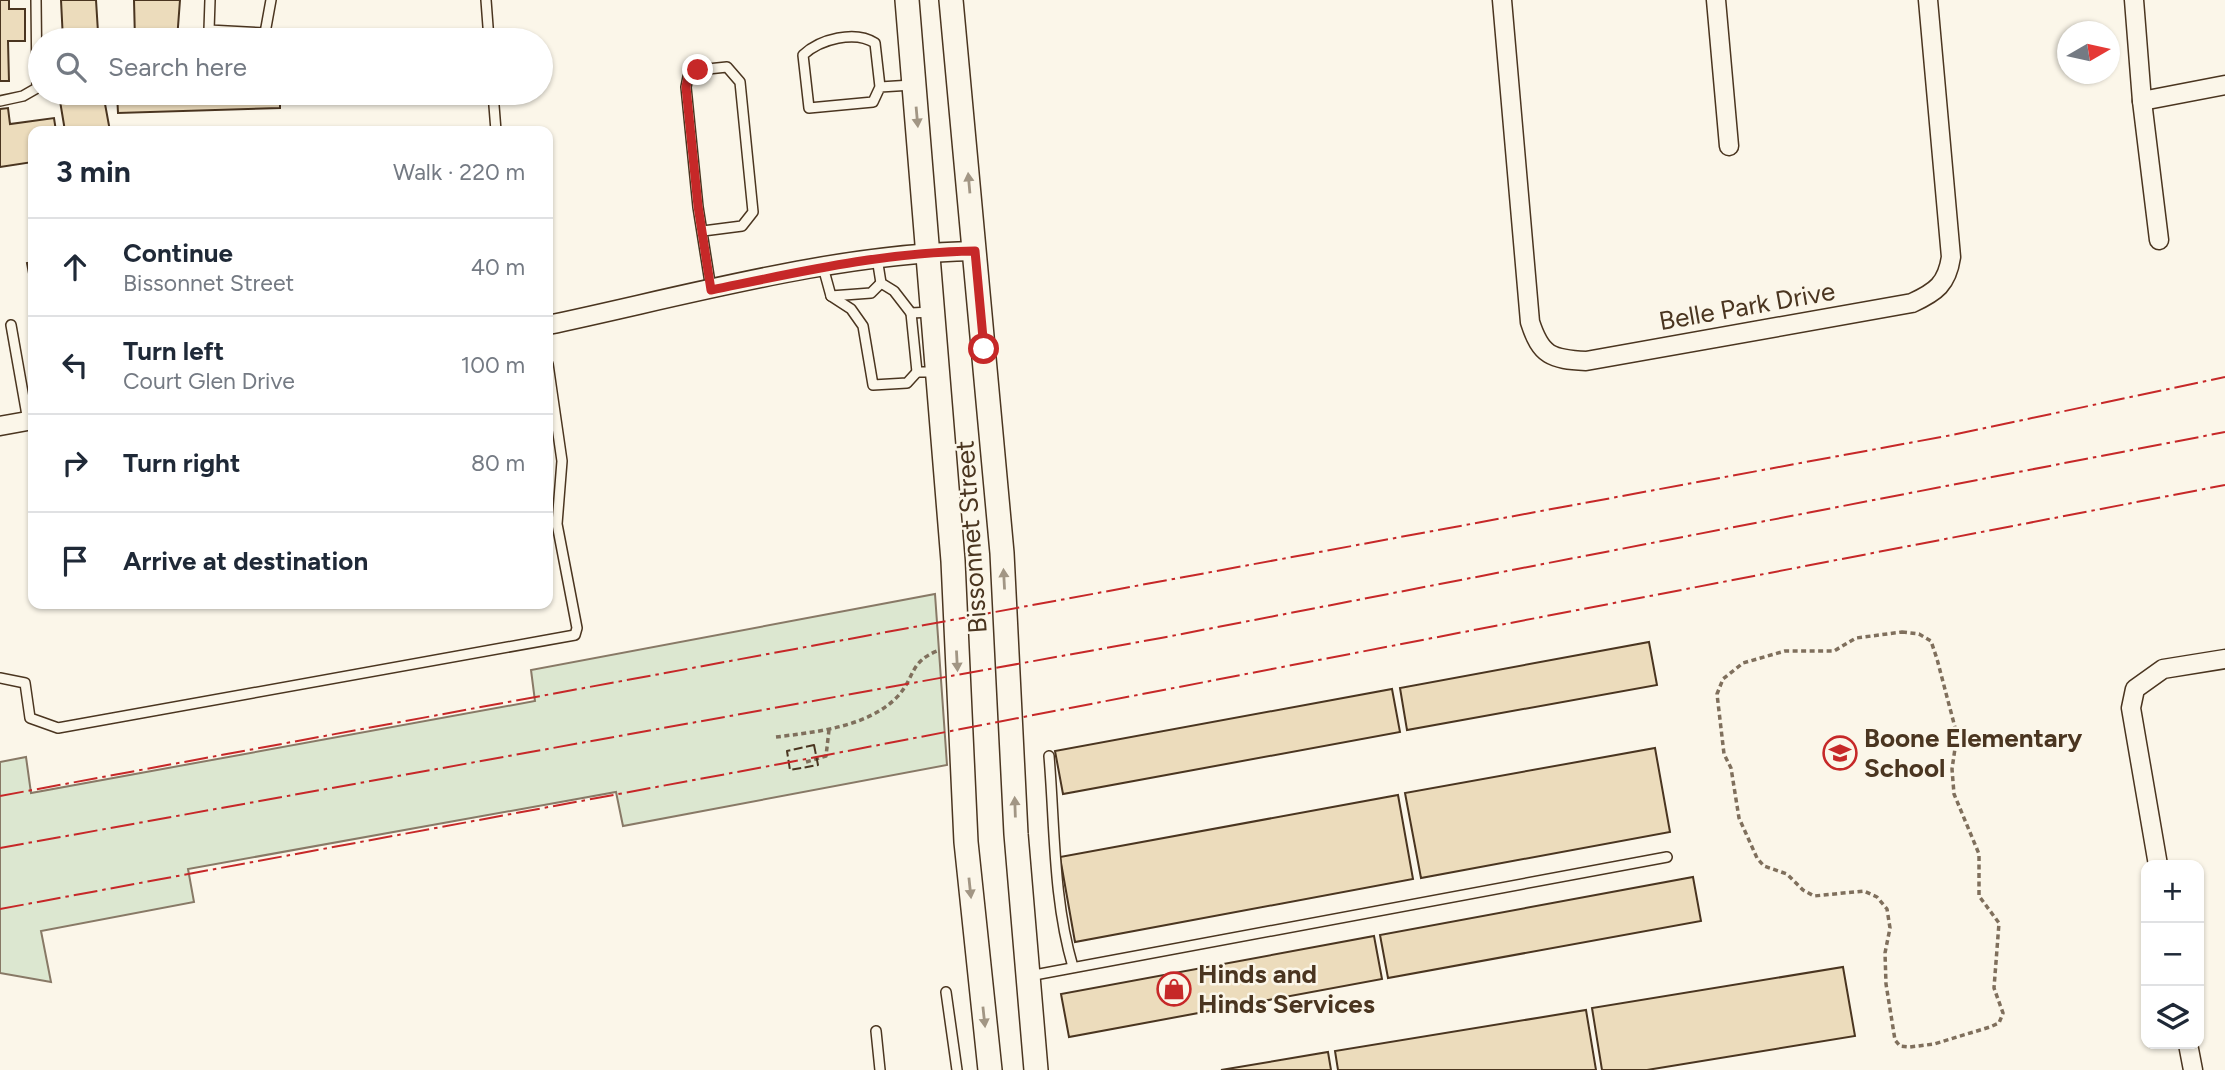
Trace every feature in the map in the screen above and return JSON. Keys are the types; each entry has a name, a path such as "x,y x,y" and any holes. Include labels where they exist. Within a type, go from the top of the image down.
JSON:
{"main road":[{"name":"Bissonnet Street","path":"906,0 928,251 922,312 957,650 965,842 990,1070"},
{"name":"Bissonnet Street","path":"951,0 1002,553 1016,834 1036,1070"}],"street":[{"name":"Belle Park Drive","path":"1502,0 1530,322 1538,346 1560,360 1586,361 1912,303 1934,293 1948,277 1951,257 1928,0"},
{"path":"1716,0 1729,146"},
{"path":"2134,0 2158,240"},
{"path":"2142,101 2225,85"},
{"path":"553,324 823,267 928,251 975,251"},
{"path":"0,426 28,421"},
{"path":"2157,860 2131,708 2135,689 2163,669 2225,659"},
{"path":"2189,1049 2193,1070"}],"lane":[{"path":"36,0 37,28"},
{"path":"209,28 211,0"},
{"path":"266,28 271,0"},
{"path":"486,0 488,28"},
{"path":"865,37 875,43 880,87 873,102 809,108 803,55 821,41 865,37"},
{"path":"703,231 742,226 753,212 740,82 727,67 698,70 688,77 686,87 703,231 711,290"},
{"path":"880,87 914,85"},
{"path":"0,102 28,94"},
{"path":"495,105 496,126"},
{"path":"877,258 881,283 922,312"},
{"path":"823,267 831,296 851,309 863,326 873,385 907,383 927,372"},
{"path":"831,296 871,293 881,283"},
{"path":"11,325 28,407"},
{"path":"0,678 25,682 30,718 58,727 575,635 577,628 556,524 562,461 553,399"},
{"path":"1049,756 1055,827 1054,859 1073,967"},
{"path":"1028,976 1667,857"},
{"path":"946,992 957,1070"},
{"path":"876,1031 880,1070"}],"path":[{"path":"1884,634 1919,634 1931,642 1957,734 1952,769 1954,794 1979,854 1979,896 1999,923 1994,988 2003,1013 1999,1023 1934,1044 1900,1046 1891,1026 1886,984 1885,953 1890,928 1888,909 1877,897 1864,891 1814,896 1803,890 1787,874 1764,866 1756,858 1734,799 1734,782 1724,754 1717,694 1723,679 1733,671 1761,656 1785,651 1833,651 1856,638 1884,634"},
{"path":"776,737 829,730 878,711 899,695 920,658 939,651 957,650"},
{"path":"806,762 825,756 829,730"}],"green space":[{"path":"935,594 947,765 623,826 616,792 188,869 194,902 41,931 51,982 0,973 0,762 26,757 31,793 535,701 531,670"}],"building":[{"path":"0,0 9,0 9,9 25,9 25,41 8,41 9,81 0,81"},
{"path":"61,0 96,0 98,28 62,28"},
{"path":"134,0 180,0 178,28 135,28"},
{"path":"61,105 105,105 109,126 64,126"},
{"path":"118,105 280,105 280,108 118,113"},
{"path":"8,108 10,124 54,118 55,126 28,126 28,163 0,167 0,109"},
{"path":"1649,642 1657,685 1407,730 1400,688"},
{"path":"1392,689 1400,732 1063,794 1055,751"},
{"path":"1655,748 1670,832 1421,878 1405,793"},
{"path":"1398,795 1413,879 1075,942 1060,857"},
{"path":"1693,877 1701,921 1388,978 1380,935"},
{"path":"1374,936 1382,979 1069,1037 1061,994"},
{"path":"1843,967 1855,1036 1647,1070 1602,1070 1592,1008"},
{"path":"1586,1010 1596,1070 1338,1070 1335,1051"},
{"path":"1328,1052 1331,1070 1221,1070"}],"fence":[{"path":"814,745 818,765 790,770 787,751 814,745"}],"power":[{"path":"0,796 1952,435 2225,377"},
{"path":"0,848 1161,638 2225,432"},
{"path":"0,909 780,764 2225,485"}],"place":[{"name":"Boone Elementary School","path":"1840,753"},
{"name":"Hinds and Hinds Services","path":"1174,989"}],"route":[{"path":"698,70 688,77 686,87 698,206 711,290 847,262 928,251 975,251 984,349"}]}
